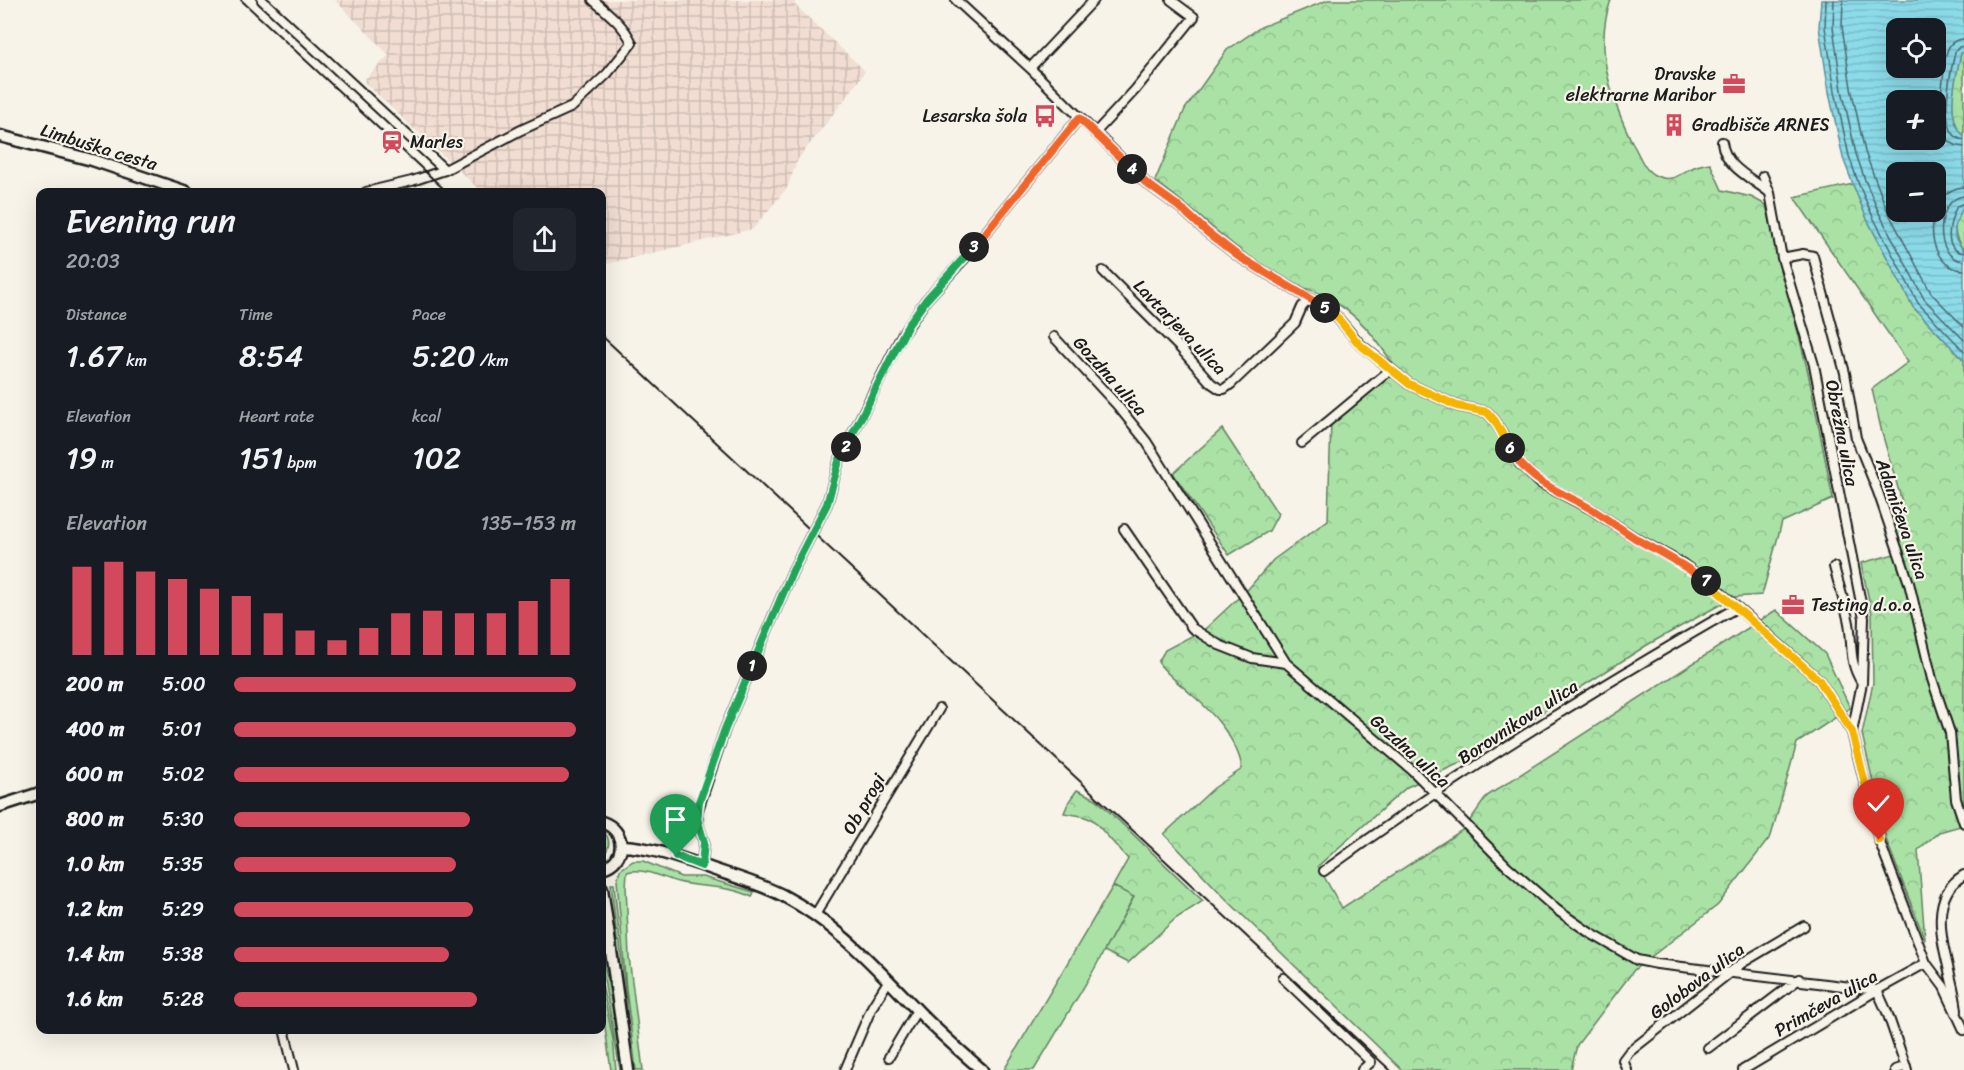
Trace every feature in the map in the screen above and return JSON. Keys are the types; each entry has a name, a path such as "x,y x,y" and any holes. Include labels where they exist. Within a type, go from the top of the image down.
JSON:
{"main road":[{"name":"Limbuška cesta","path":"0,136 92,160 175,188"},
{"path":"0,806 36,794"},
{"path":"606,824 614,828 621,846 616,859 606,866"},
{"path":"621,846 634,846 676,856 760,885 815,915 857,948 917,1010 982,1070"},
{"path":"606,916 628,1070"}],"street":[{"path":"262,0 445,170"},
{"path":"383,188 445,170 521,130 572,107 626,53 632,43 627,33 593,0"},
{"path":"956,0 1030,68 1146,183 1182,209 1238,256 1336,316 1359,344 1390,370 1302,443"},
{"path":"1030,68 1094,0"},
{"path":"1095,133 1135,90 1194,17 1171,0"},
{"path":"702,866 704,842 698,825 697,813 725,729 793,570 827,504 839,461 902,335 926,300 965,258 1079,118"},
{"path":"1722,142 1723,152 1728,160 1770,193"},
{"name":"Obrežna ulica","path":"1763,176 1770,193 1782,258 1814,365 1864,618 1862,683 1852,732"},
{"name":"Adamičeva ulica","path":"1782,258 1803,254 1813,256 1845,373 1856,438 1910,583 1932,679 1950,733 1956,799 1964,823"},
{"name":"Lavtarjeva ulica","path":"1103,271 1182,350 1211,383 1220,389 1231,384 1295,323 1302,307 1309,299"},
{"name":"Gozdna ulica","path":"1054,337 1117,405 1146,441 1286,663 1405,764 1537,893 1590,933 1637,960 1877,990"},
{"name":"Obrežna ulica","path":"1390,370 1409,384 1457,406 1487,412 1495,421 1520,464 1540,483 1592,509 1634,537 1683,564 1712,585 1819,680 1852,732 1879,840 1926,963 1944,987 1964,1030"},
{"path":"1124,529 1192,628 1219,645 1252,658 1286,663"},
{"path":"1834,567 1849,624 1852,663 1862,683"},
{"name":"Borovnikova ulica","path":"1324,871 1436,793 1591,693 1736,608"},
{"name":"Ob progi","path":"815,915 939,709"},
{"path":"1958,1016 1943,938 1941,915 1946,891 1964,875"},
{"name":"Golobova ulica","path":"1627,1070 1623,1060 1629,1052 1730,973 1804,926"},
{"name":"Primčeva ulica","path":"1743,1070 1926,963"},
{"path":"1283,978 1371,1062 1362,1070"},
{"path":"1708,1048 1799,979"},
{"path":"845,1070 872,1007 889,980"},
{"path":"1877,990 1906,1068 1895,1070"},
{"path":"889,1057 917,1010"},
{"path":"285,1034 294,1070"}],"shaded area":[{"name":"Marles","path":"335,0 797,0 794,4 865,71 798,159 787,188 753,229 606,264 606,188 478,188 363,81 389,55"}],"green space":[{"path":"1328,0 1611,0 1604,37 1608,74 1612,93 1626,129 1642,161 1652,174 1667,179 1696,166 1710,163 1722,190 1751,197 1766,205 1808,372 1833,499 1782,522 1762,595 1734,597 1647,645 1471,758 1407,787 1318,866 1342,908 1464,829 1487,796 1776,610 1825,654 1850,708 1797,743 1771,836 1718,905 1634,970 1577,1045 1571,1070 1402,1070 1227,900 1164,834 1214,788 1242,769 1236,748 1223,728 1207,709 1158,662 1165,650 1205,629 1249,588 1273,560 1328,520 1331,421 1395,367 1373,335 1357,318 1322,294 1299,286 1255,261 1155,181 1185,109 1227,50 1261,27"},
{"path":"1964,52 1964,136 1954,118 1953,96 1961,53"},
{"path":"1853,184 1867,219 1913,307 1964,360 1964,825 1939,832 1918,850 1925,940 1886,839 1862,734 1873,683 1872,614 1861,563 1902,552 1890,513 1902,502 1872,389 1908,362 1794,197"},
{"path":"1964,205 1964,251 1957,239 1955,228"},
{"path":"1222,429 1278,514 1269,531 1229,555 1173,473"},
{"path":"1077,790 1096,799 1203,901 1175,919 1128,963 1104,951 1134,897 1113,886 1128,859 1093,820 1064,813"},
{"path":"606,836 609,844 606,851"},
{"path":"633,861 643,861 681,877 703,877 754,892 752,897 734,890 687,884 646,872 627,872 629,957 643,1070 636,1070 626,989 617,880 620,870"},
{"path":"611,884 614,884 633,1070 630,1070"},
{"path":"1113,886 1134,896 1091,975 1034,1070 1004,1070"},
{"path":"606,974 619,1038 622,1070 620,1070 606,991"},
{"path":"606,1005 616,1070 611,1070 606,1034"}],"water":[{"path":"1821,0 1964,0 1964,52 1961,53 1957,73 1953,108 1954,118 1964,136 1964,205 1955,225 1955,238 1964,251 1964,360 1913,307 1867,219 1843,158 1829,92 1819,27"}],"railway":[{"path":"241,0 443,188"},
{"path":"606,340 1390,1070"}],"place":[{"name":"Dravske elektrarne Maribor","path":"1734,84"},
{"name":"Lesarska šola","path":"1045,116"},
{"name":"Gradbišče ARNES","path":"1674,125"},
{"name":"Marles","path":"392,142"},
{"name":"Testing d.o.o.","path":"1793,605"}],"route":[{"path":"676,856 702,866 705,850 697,813 725,729 793,570 827,504 839,461 902,335 926,300 965,258 1079,118 1146,183 1182,209 1238,256 1336,316 1359,344 1409,384 1457,406 1487,412 1495,421 1520,464 1540,483 1592,509 1634,537 1683,564 1712,585 1819,680 1852,732 1879,840"}]}
